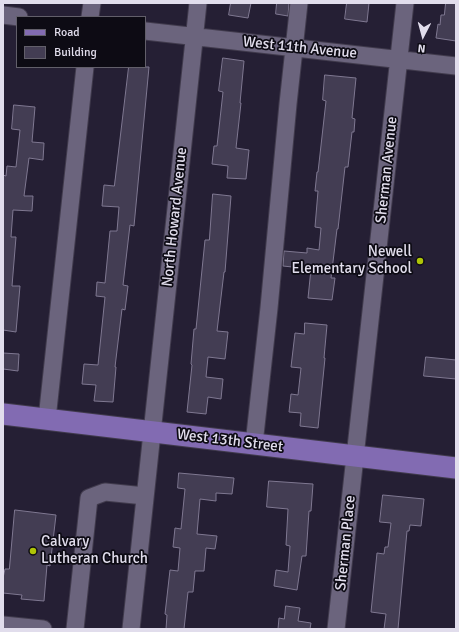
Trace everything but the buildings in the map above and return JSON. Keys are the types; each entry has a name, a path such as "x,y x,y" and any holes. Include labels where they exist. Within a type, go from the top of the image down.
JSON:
{"main road":[{"name":"West 13th Street","path":"3,414 456,468"}],"street":[{"path":"90,16 92,3"},
{"name":"North Howard Avenue","path":"131,629 198,3"},
{"path":"254,444 299,3"},
{"name":"Sherman Avenue","path":"356,456 405,3"},
{"path":"3,15 16,17"},
{"name":"West 11th Avenue","path":"146,31 456,66"},
{"path":"47,419 85,68"},
{"name":"Sherman Place","path":"336,629 356,456"},
{"path":"75,629 89,498 105,492 145,496"},
{"path":"3,624 43,629"}],"place":[{"name":"Newell Elementary School","path":"420,261"},
{"name":"Calvary Lutheran Church","path":"33,551"}]}
